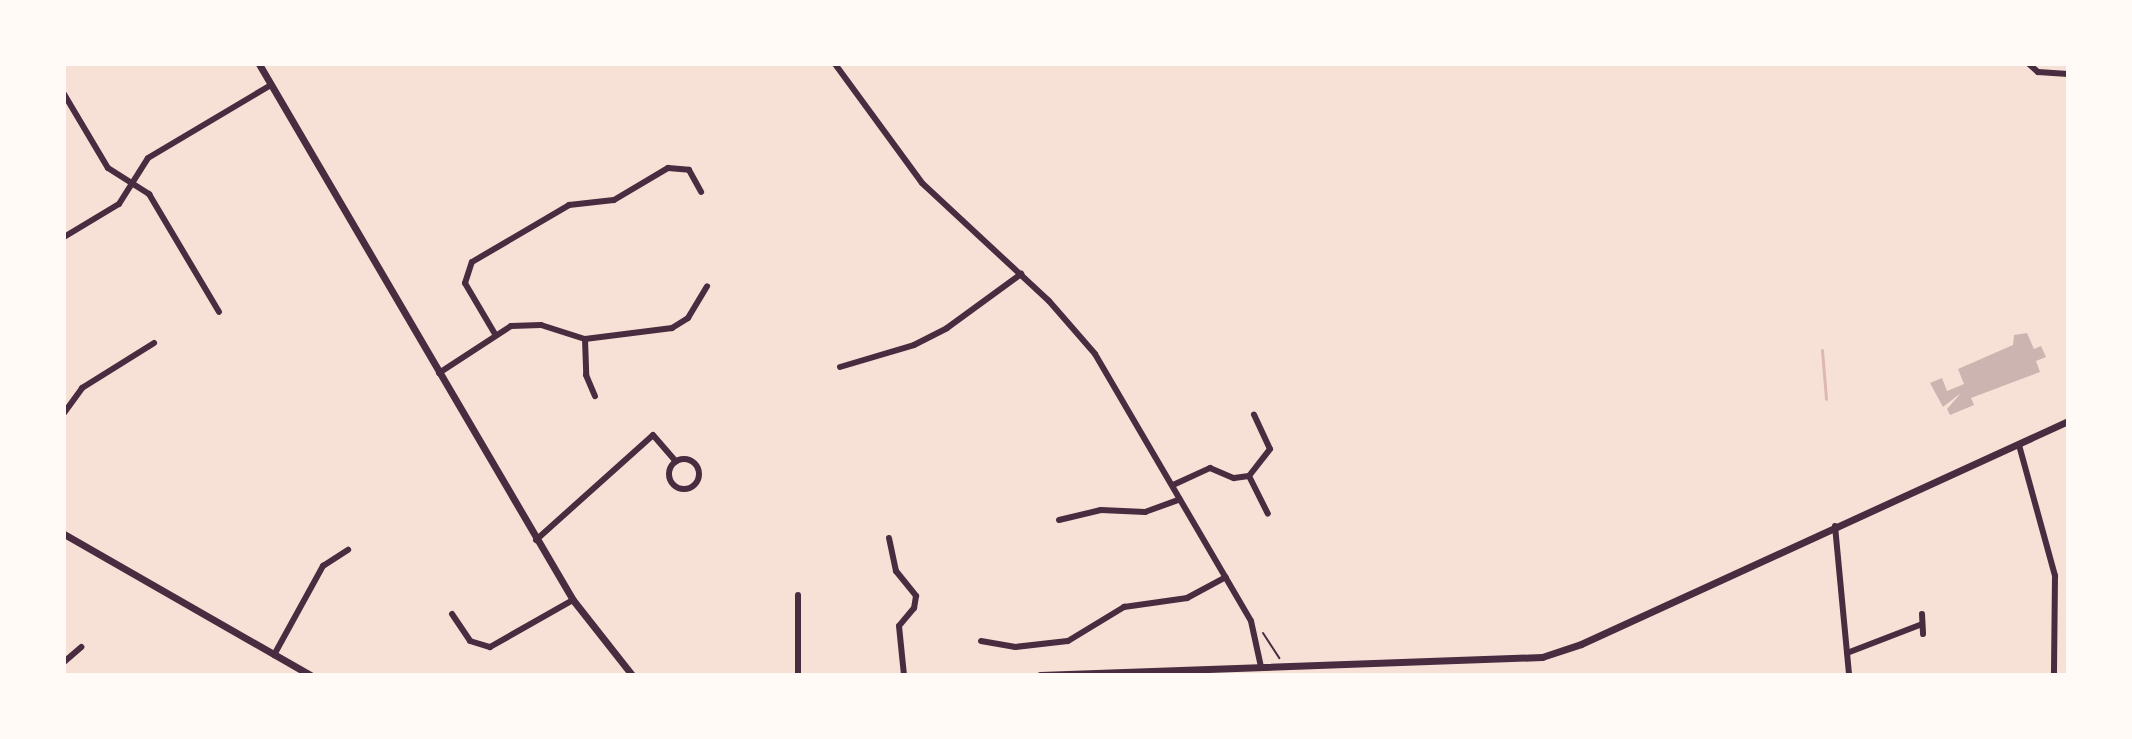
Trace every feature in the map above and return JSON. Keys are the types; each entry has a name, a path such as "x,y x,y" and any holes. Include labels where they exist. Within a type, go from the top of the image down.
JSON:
{"street":[{"path":"259,64 536,540 573,600 629,673"},
{"path":"835,64 922,183 1021,274 1095,354 1251,621 1261,667"},
{"path":"2029,64 2038,72 2068,74"},
{"path":"64,237 119,204 148,158 271,85"},
{"path":"64,94 108,168 132,180 149,194 219,312"},
{"path":"495,334 465,283 472,262 569,205 614,200 668,168 689,170 701,192"},
{"path":"840,367 914,345 947,328 1021,274"},
{"path":"439,373 495,334 525,323 585,339 672,328 688,318 707,286"},
{"path":"585,339 586,375 595,396"},
{"path":"64,413 70,394 154,343"},
{"path":"1173,485 1210,468 1234,478 1249,476 1270,449 1254,415"},
{"path":"1040,675 1261,667 1302,671 1509,660 1556,653 2068,421"},
{"path":"536,540 653,435 676,461"},
{"path":"2019,445 2054,564 2054,675"},
{"path":"688,459 697,466 699,478 692,487 681,489 671,482 669,471 676,461 688,459"},
{"path":"1249,476 1268,514"},
{"path":"1064,521 1101,510 1145,512 1180,499"},
{"path":"1835,526 1849,675"},
{"path":"64,534 310,675"},
{"path":"889,538 896,571 916,596 914,608 899,626 904,675"},
{"path":"274,655 323,566 348,550"},
{"path":"886,574 896,571"},
{"path":"981,641 1015,647 1068,641 1124,607 1187,598 1226,577"},
{"path":"798,595 798,675"},
{"path":"452,614 470,641 490,647 573,600"},
{"path":"1922,614 1923,634"},
{"path":"785,617 796,615"},
{"path":"1847,653 1922,624"},
{"path":"64,662 81,647"}],"path":[{"path":"1251,621 1277,652 1283,667"}],"building":[{"path":"2027,333 2034,349 2041,346 2046,357 2036,361 2040,372 1971,398 1974,405 1950,415 1947,409 1961,393 1943,407 1930,383 1942,378 1947,391 1964,384 1958,369 2013,345 2014,335"}],"waterway":[{"path":"1822,350 1826,399"}]}
